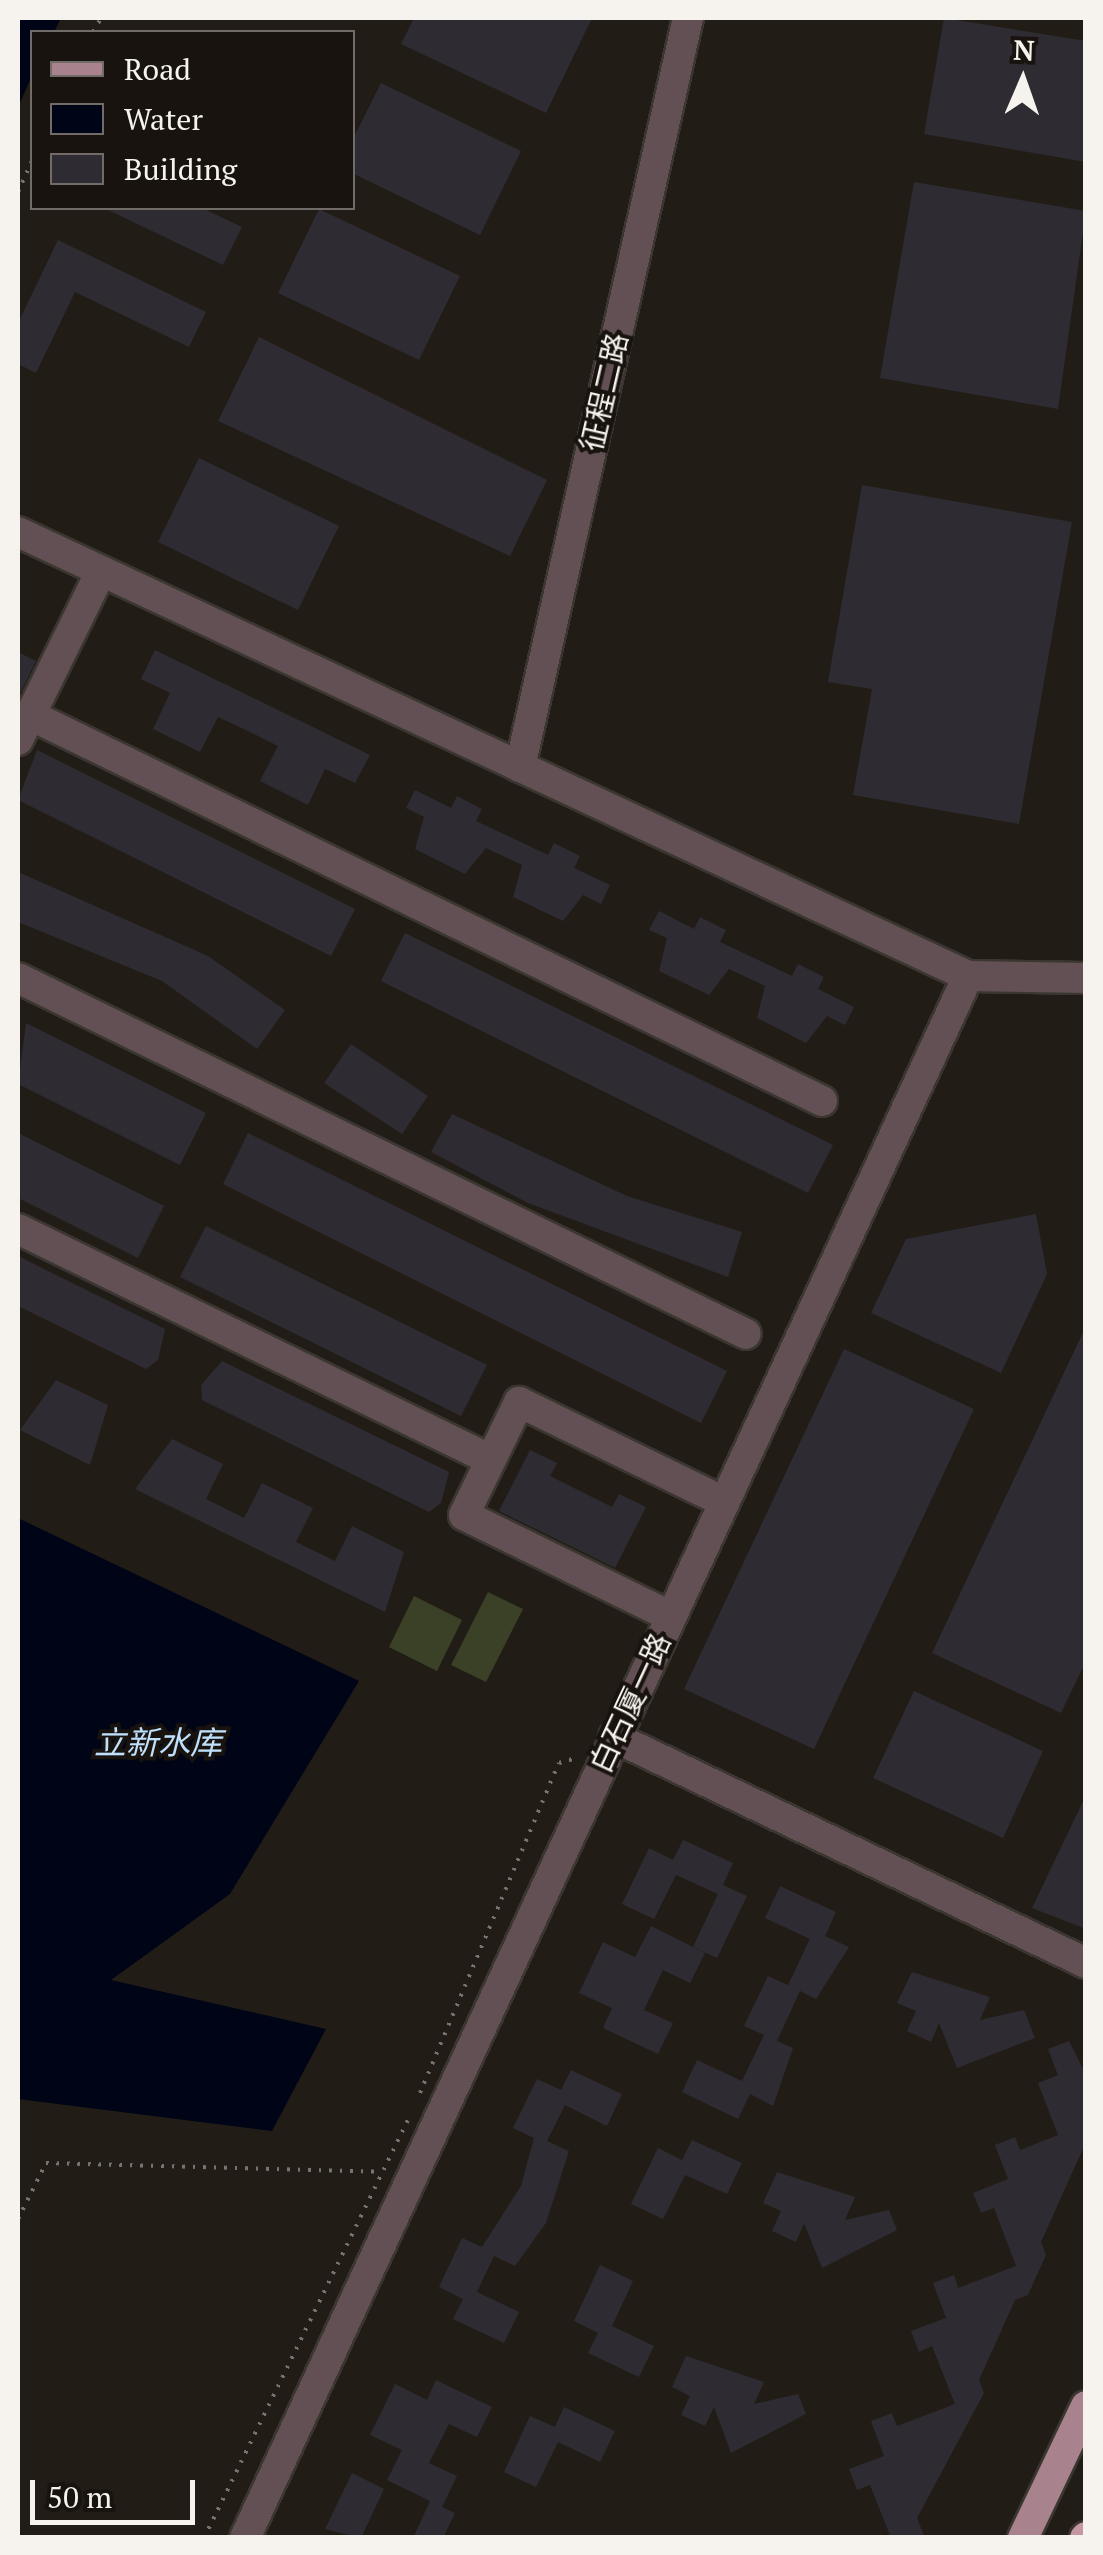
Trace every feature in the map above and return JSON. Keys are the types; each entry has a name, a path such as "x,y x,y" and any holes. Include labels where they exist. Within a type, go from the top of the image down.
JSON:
{"main road":[{"path":"1023,2538 1086,2406"}],"street":[{"name":"征程二路","path":"520,767 688,18"},
{"path":"18,532 968,976 1086,978"},
{"path":"101,571 24,727 822,1101"},
{"name":"白石厦一路","path":"245,2538 968,976"},
{"path":"18,978 746,1334"},
{"path":"18,1230 491,1460"},
{"path":"670,1616 464,1515 519,1402 722,1501"},
{"path":"612,1742 1086,1964"}],"path":[{"path":"18,192 30,165"},
{"path":"204,2538 382,2172 558,1763 612,1742"},
{"path":"18,2219 46,2163 382,2172"}],"green space":[{"path":"488,1592 523,1609 486,1682 451,1665"},
{"path":"414,1596 462,1620 437,1671 389,1647"}],"water":[{"path":"18,18 61,18 55,30 30,30 30,80 18,107"},
{"name":"立新水库","path":"18,1518 359,1681 230,1894 111,1980 326,2029 272,2131 18,2099"}],"building":[{"path":"414,18 592,18 546,113 401,44"},
{"path":"944,18 1086,41 1086,162 924,134"},
{"path":"381,83 521,151 480,235 355,174 355,135"},
{"path":"914,182 1086,211 1058,409 880,378"},
{"path":"108,210 206,210 242,227 223,265"},
{"path":"319,210 460,276 419,360 278,293"},
{"path":"58,240 206,312 189,347 75,292 36,373 18,364 18,323"},
{"path":"259,337 547,480 510,556 218,421"},
{"path":"199,458 339,526 298,610 158,542"},
{"path":"862,485 1072,522 1019,824 853,795 872,689 828,682"},
{"path":"155,650 370,755 355,783 325,769 308,805 260,781 278,746 248,731 218,717 200,752 153,729 170,693 141,679"},
{"path":"18,652 36,661 18,698"},
{"path":"37,750 355,909 331,956 18,800"},
{"path":"415,790 451,808 457,796 482,809 476,821 548,855 554,843 580,856 574,868 610,885 601,904 583,895 563,921 513,897 522,865 486,848 465,874 415,849 424,817 406,808"},
{"path":"18,872 208,956 285,1010 257,1049 162,981 18,922"},
{"path":"659,911 694,929 700,917 726,930 720,942 792,976 798,964 824,977 818,989 854,1007 845,1025 827,1016 806,1043 757,1018 765,986 729,969 709,995 659,971 667,938 649,930"},
{"path":"405,933 833,1145 808,1193 381,981"},
{"path":"26,1023 206,1113 180,1165 18,1084"},
{"path":"351,1044 428,1096 402,1134 324,1083"},
{"path":"452,1114 627,1196 742,1232 728,1277 528,1203 431,1152"},
{"path":"18,1133 164,1206 138,1258 18,1198"},
{"path":"248,1133 727,1371 701,1423 223,1184"},
{"path":"1036,1214 1047,1274 1001,1373 871,1313 906,1239"},
{"path":"206,1226 487,1365 461,1416 180,1277"},
{"path":"18,1256 165,1329 158,1360 146,1369 18,1306"},
{"path":"1086,1326 1086,1661 1061,1713 932,1653"},
{"path":"844,1349 974,1409 814,1749 684,1689"},
{"path":"222,1361 449,1472 441,1503 429,1512 202,1400 201,1385"},
{"path":"56,1380 108,1405 90,1465 20,1430"},
{"path":"172,1439 223,1464 206,1499 244,1518 262,1483 313,1508 296,1542 335,1561 352,1526 404,1552 385,1612 135,1489"},
{"path":"530,1450 557,1463 550,1476 612,1507 619,1494 646,1507 615,1568 499,1511"},
{"path":"914,1691 1043,1751 1003,1838 873,1778"},
{"path":"1086,1795 1086,1929 1032,1908"},
{"path":"683,1840 733,1863 723,1885 747,1896 717,1958 693,1947 718,1894 676,1875 654,1919 622,1904 649,1848 673,1860"},
{"path":"780,1886 836,1912 825,1936 849,1947 816,1999 800,1991 777,2041 793,2048 773,2106 750,2094 738,2119 682,2092 697,2060 742,2081 764,2035 744,2026 768,1976 788,1985 810,1939 765,1918"},
{"path":"651,1926 705,1953 690,1983 663,1970 644,2010 673,2023 658,2054 603,2028 612,2008 579,1993 603,1942 635,1957"},
{"path":"912,1972 990,1997 980,2020 1024,2010 1035,2038 957,2068 939,2023 931,2042 907,2031 916,2011 897,2003"},
{"path":"1069,2041 1086,2075 1086,2142 1041,2242 1046,2255 1028,2295 1015,2300 979,2380 984,2393 917,2518 925,2538 891,2538 870,2485 857,2490 849,2469 884,2456 871,2421 892,2413 897,2426 955,2404 932,2346 919,2352 911,2331 946,2318 933,2283 954,2275 958,2288 1016,2266 994,2208 981,2213 973,2193 1008,2179 995,2145 1015,2137 1020,2150 1058,2135 1038,2083 1058,2075 1048,2049"},
{"path":"571,2070 622,2094 607,2126 565,2105 547,2141 569,2151 546,2223 515,2266 494,2256 477,2292 519,2312 504,2343 453,2319 463,2299 439,2287 462,2238 482,2247 521,2186 534,2138 513,2128 537,2079 561,2090"},
{"path":"692,2140 742,2163 727,2194 685,2175 663,2219 631,2204 658,2148 682,2160"},
{"path":"777,2172 855,2197 845,2220 889,2210 897,2230 822,2268 804,2223 796,2242 772,2231 781,2211 763,2203"},
{"path":"600,2265 633,2281 612,2326 654,2346 639,2377 588,2353 598,2333 574,2321"},
{"path":"686,2356 764,2382 754,2404 798,2394 806,2414 731,2453 714,2407 705,2426 681,2415 690,2396 672,2387"},
{"path":"436,2380 492,2407 477,2437 449,2424 429,2463 457,2476 442,2507 455,2513 443,2538 413,2538 430,2501 387,2480 402,2450 370,2435 395,2384 427,2400"},
{"path":"564,2407 615,2431 600,2462 558,2442 536,2487 504,2472 530,2416 555,2427"},
{"path":"352,2473 384,2489 361,2538 325,2529"}]}
